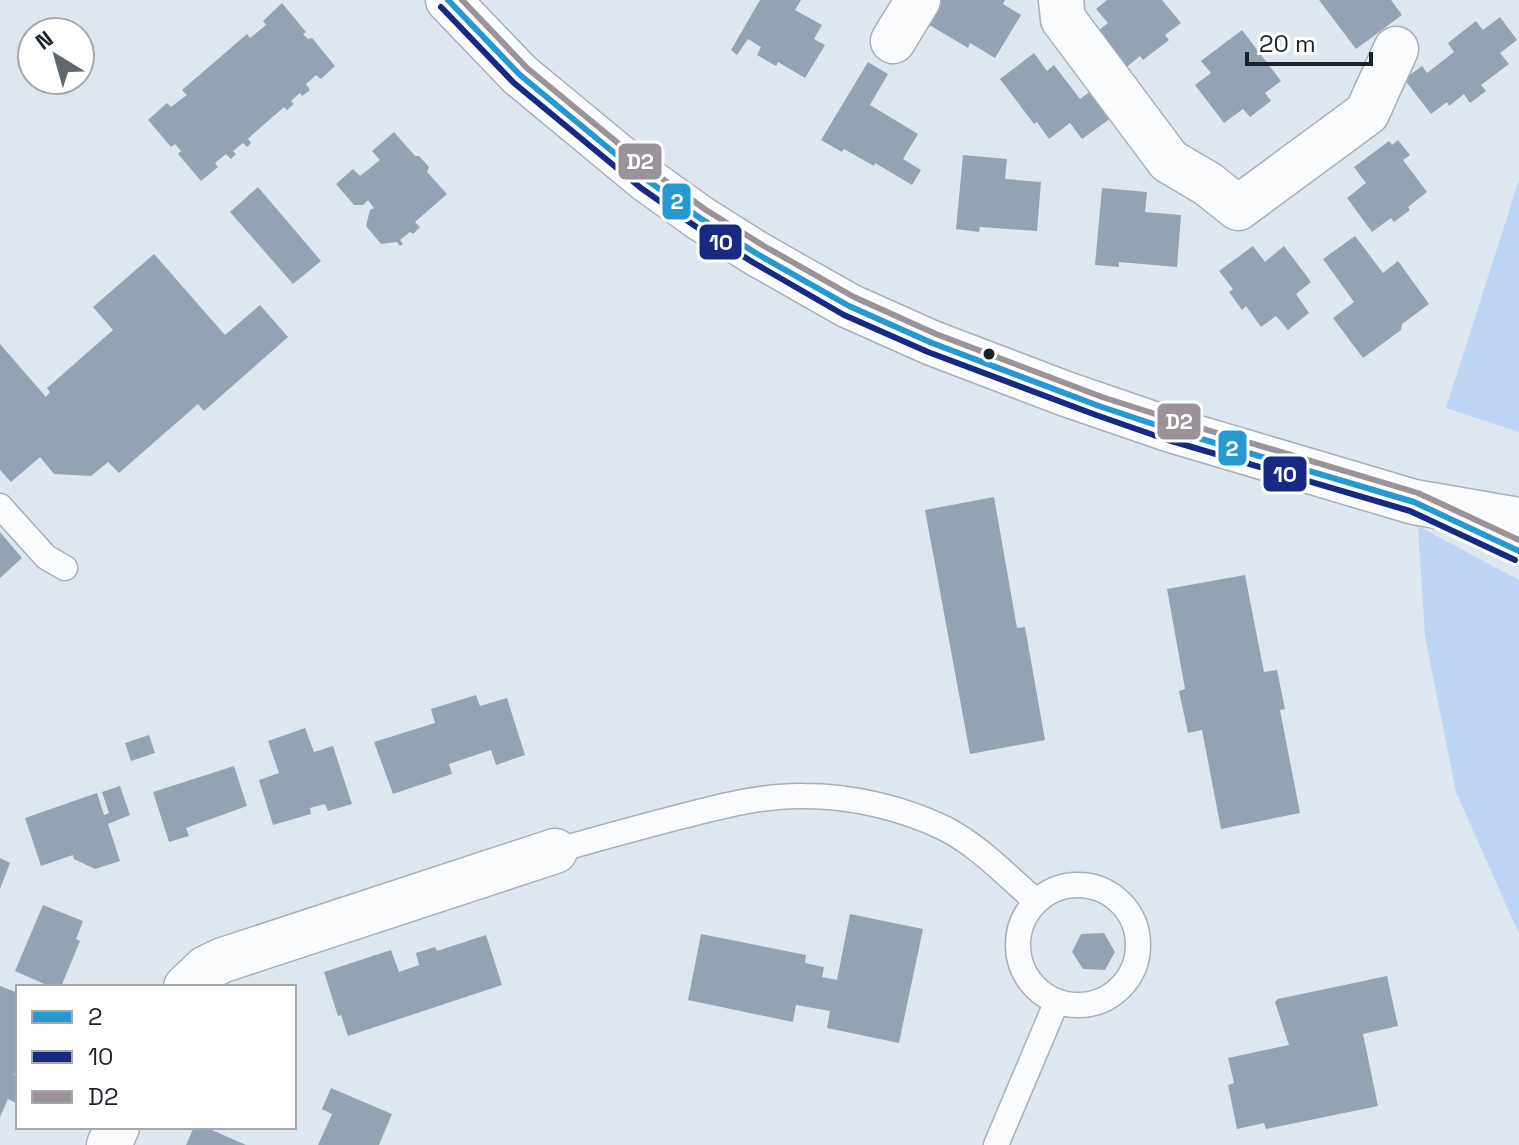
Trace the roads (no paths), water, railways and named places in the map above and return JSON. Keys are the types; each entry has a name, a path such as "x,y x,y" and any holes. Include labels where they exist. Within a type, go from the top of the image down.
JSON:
{"main road":[{"path":"448,0 520,75 647,180 724,233 849,306 932,343 1171,430 1414,502 1519,520"},
{"path":"893,41 918,0"},
{"path":"1061,0 1063,19 1169,161 1208,184 1238,208 1367,113 1396,49"},
{"path":"1414,502 1519,551"},
{"path":"188,985 206,968 223,960 555,851"}],"lane":[{"path":"0,506 46,557 65,568"},
{"path":"555,851 723,806 803,796 840,798 916,815 948,830 975,847 1036,901"},
{"path":"1070,885 1090,886 1108,892 1122,904 1133,919 1137,934 1138,950 1127,979 1103,999 1072,1005 1057,1001 1029,981 1021,965 1019,931 1036,901 1052,890 1070,885"},
{"path":"996,1145 1057,1001"}]}
